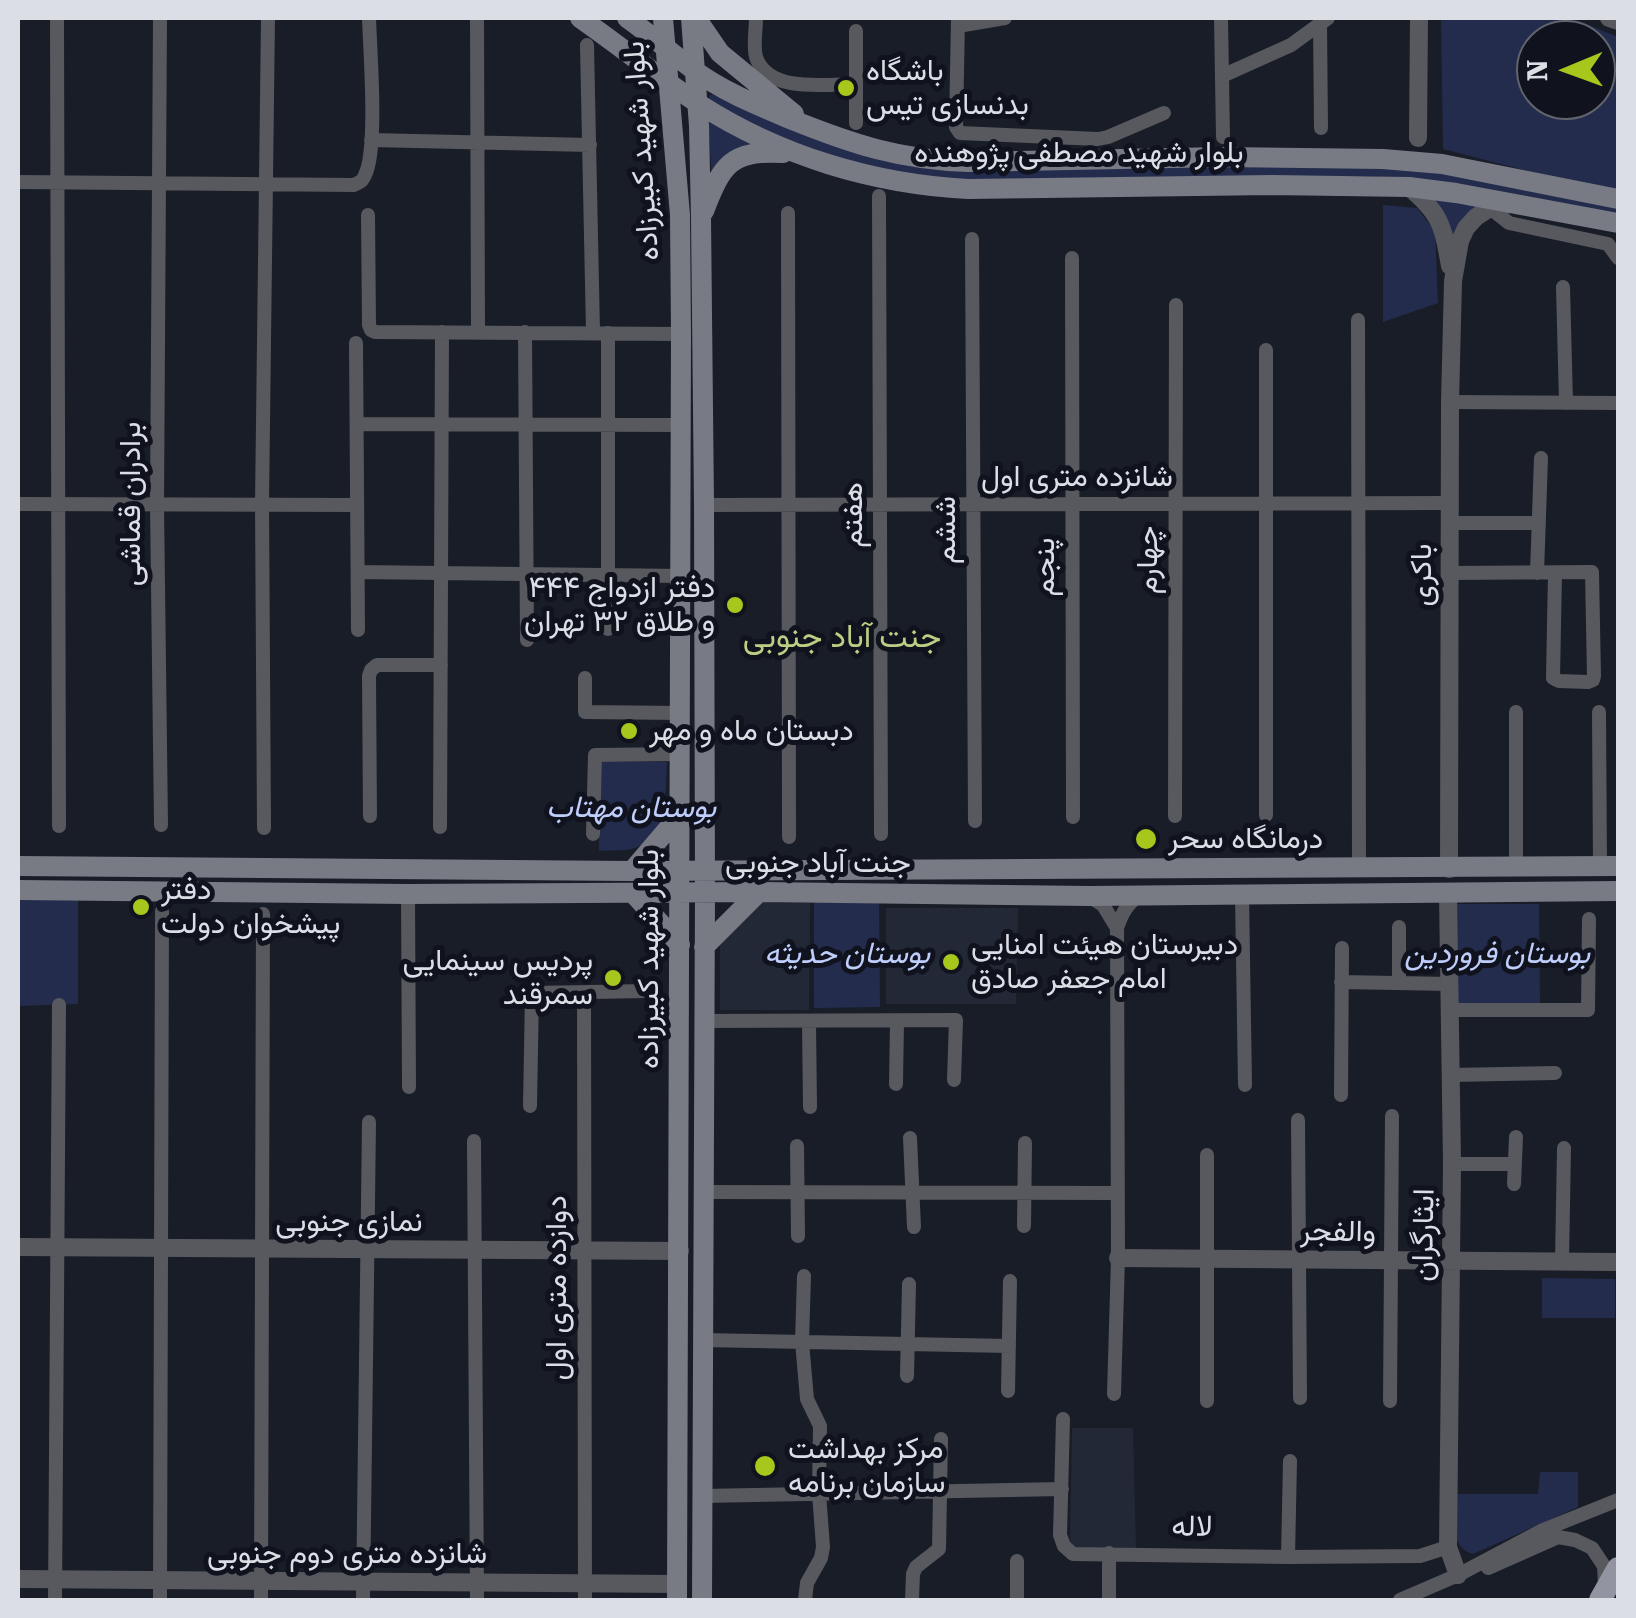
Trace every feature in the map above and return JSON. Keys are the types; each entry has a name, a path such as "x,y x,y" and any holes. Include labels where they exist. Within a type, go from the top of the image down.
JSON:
{"main road":[{"name":"بلوار شهید مصطفی پژوهنده","path":"580,18 697,102 794,154 888,180 968,189 1410,186 1500,206 1618,223"},
{"name":"بلوار شهید مصطفی پژوهنده","path":"627,18 715,84 811,128 875,150 928,161 1383,159 1442,164 1618,199"},
{"name":"بلوار شهید کبیرزاده","path":"663,18 680,215 682,334 677,1592"},
{"name":"بلوار شهید کبیرزاده","path":"694,18 702,218 704,505 702,1600"},
{"path":"694,18 728,60 811,128"},
{"path":"702,218 722,171 730,164 761,151 794,154"},
{"path":"632,871 678,817"},
{"name":"جنت آباد جنوبی","path":"18,866 632,871 1609,867"},
{"name":"جنت آباد جنوبی","path":"18,890 1089,896 1618,891"},
{"path":"704,948 759,892"},
{"path":"633,894 680,945"},
{"path":"1610,1597 1618,1568"}],"street":[{"path":"57,18 59,826"},
{"name":"برادران قماشی","path":"160,18 161,824"},
{"path":"264,828 262,504 268,18"},
{"path":"18,182 354,186 363,180 367,170 371,140 370,18"},
{"path":"477,18 478,331"},
{"path":"756,18 756,56 768,74 787,84 856,84"},
{"path":"1006,18 958,22 956,128 960,132 1098,139 1164,113"},
{"path":"1221,18 1223,137"},
{"path":"1418,138 1419,18"},
{"path":"1609,18 1618,21"},
{"path":"1222,76 1290,44 1324,20"},
{"path":"1322,128 1324,20"},
{"path":"856,31 856,123"},
{"path":"587,45 608,426 608,629"},
{"path":"371,140 590,145"},
{"name":"باکری","path":"1410,186 1440,219 1453,281"},
{"name":"هفتم","path":"879,196 882,834"},
{"path":"1500,206 1509,223 1608,244 1618,258"},
{"name":"باکری","path":"1449,869 1453,281 1466,228 1476,216 1500,206"},
{"path":"788,214 788,837"},
{"path":"368,215 372,330 682,334"},
{"name":"ششم","path":"972,239 975,821"},
{"name":"پنجم","path":"1072,258 1072,816"},
{"path":"1562,287 1566,402"},
{"name":"چهارم","path":"1175,816 1176,305"},
{"path":"1358,320 1359,869"},
{"path":"440,828 442,332"},
{"path":"525,332 526,640"},
{"path":"356,343 358,630"},
{"path":"1266,350 1266,815"},
{"path":"1450,402 1618,403"},
{"path":"358,424 682,425"},
{"path":"1537,572 1540,458"},
{"name":"شانزده متری اول","path":"704,505 1450,503"},
{"path":"18,504 356,504"},
{"path":"1450,523 1539,524"},
{"path":"358,572 682,576"},
{"path":"1450,573 1592,572 1594,676 1588,682 1553,678 1555,573"},
{"path":"370,816 371,670 378,666 441,665"},
{"path":"585,678 585,712 681,713"},
{"path":"1516,712 1516,868"},
{"path":"1600,712 1609,867"},
{"path":"594,834 595,755 680,754"},
{"path":"408,894 410,1087"},
{"path":"1242,894 1245,1085"},
{"name":"ایثارگران","path":"1448,894 1452,1164 1448,1547 1458,1575"},
{"path":"1114,1394 1118,1258 1117,928 1121,914 1140,895"},
{"path":"1089,896 1103,906 1117,928"},
{"path":"160,1600 162,911"},
{"path":"261,1600 263,914"},
{"path":"1449,1010 1588,1010 1589,919"},
{"path":"1399,927 1399,983"},
{"path":"1341,1096 1342,948"},
{"path":"1342,982 1450,984"},
{"path":"530,1106 532,993 649,992"},
{"name":"دوازده متری اول","path":"584,993 585,1592"},
{"path":"55,1600 58,1005"},
{"path":"704,1021 956,1020 954,1080"},
{"path":"810,1022 810,1107"},
{"path":"896,1084 897,1022"},
{"path":"1450,1075 1556,1074"},
{"path":"1390,1401 1392,1116"},
{"path":"1298,1120 1300,1398"},
{"path":"364,1591 369,1122"},
{"path":"1514,1184 1516,1137"},
{"path":"910,1138 914,1227"},
{"path":"474,1141 477,1591"},
{"path":"1024,1143 1024,1226"},
{"path":"797,1146 798,1236"},
{"path":"1562,1261 1564,1148"},
{"path":"1207,1155 1207,1402"},
{"path":"1452,1164 1515,1164"},
{"path":"703,1192 1118,1193"},
{"name":"نمازی جنوبی","path":"18,1246 680,1251"},
{"name":"والفجر","path":"1118,1258 1618,1262"},
{"path":"804,1276 802,1342 807,1398 820,1426 823,1552 806,1583 805,1600"},
{"path":"1008,1390 1010,1281"},
{"path":"908,1284 908,1376"},
{"path":"704,1340 1008,1346"},
{"name":"لاله","path":"1063,1418 1060,1535 1073,1554 1420,1556 1448,1547"},
{"path":"912,1600 916,1566 939,1549 941,1439"},
{"path":"1288,1558 1290,1461"},
{"path":"703,1496 1062,1488"},
{"path":"1400,1600 1458,1575 1542,1530 1618,1500"},
{"path":"1458,1575 1484,1570 1558,1538 1575,1540 1592,1548 1604,1566 1610,1597"},
{"path":"1109,1553 1110,1600"},
{"path":"1017,1561 1017,1600"},
{"name":"شانزده متری دوم جنوبی","path":"18,1579 261,1581 364,1591 677,1592"}],"shaded area":[{"path":"761,902 810,903 809,1010 720,1010 720,945"},
{"name":"دبیرستان هیئت امنایی امام جعفر صادق","path":"886,908 1018,908 1016,1004 886,1004"},
{"path":"1072,1428 1133,1428 1136,1549 1077,1548 1070,1542"}],"green space":[{"path":"1441,18 1576,20 1516,20 1516,120 1616,120 1618,37 1618,191 1443,149"},
{"path":"713,94 879,158 1431,169 1618,204 1618,215 1431,180 1370,176 957,181 931,178 804,147 744,121 710,100"},
{"path":"708,116 776,149 712,182"},
{"path":"1425,196 1487,207 1455,242"},
{"path":"1383,205 1417,208 1435,231 1438,303 1383,322"},
{"name":"بوستان مهتاب","path":"600,762 667,762 659,825 644,843 632,849 599,851"},
{"path":"78,897 78,1004 18,1006 18,898"},
{"name":"بوستان حدیثه","path":"814,901 879,901 880,1007 814,1008"},
{"name":"بوستان فروردین","path":"1455,904 1539,904 1540,1004 1455,1005"},
{"path":"1542,1278 1615,1279 1615,1318 1542,1318"},
{"path":"1540,1472 1578,1472 1578,1507 1473,1554 1465,1551 1455,1530 1456,1494 1538,1494"}],"place":[{"name":"باشگاه بدنسازی تیس","path":"846,88"},
{"name":"دفتر ازدواج ۴۴۴ و طلاق ۳۲ تهران","path":"735,605"},
{"name":"دبستان ماه و مهر","path":"629,731"},
{"name":"درمانگاه سحر","path":"1146,839"},
{"name":"دفتر پیشخوان دولت","path":"141,907"},
{"name":"دبیرستان هیئت امنایی امام جعفر صادق","path":"951,962"},
{"name":"پردیس سینمایی سمرقند","path":"613,978"},
{"name":"مرکز بهداشت سازمان برنامه","path":"765,1466"}],"district":[{"name":"جنت‌ آباد جنوبی","path":"842,638"}]}
